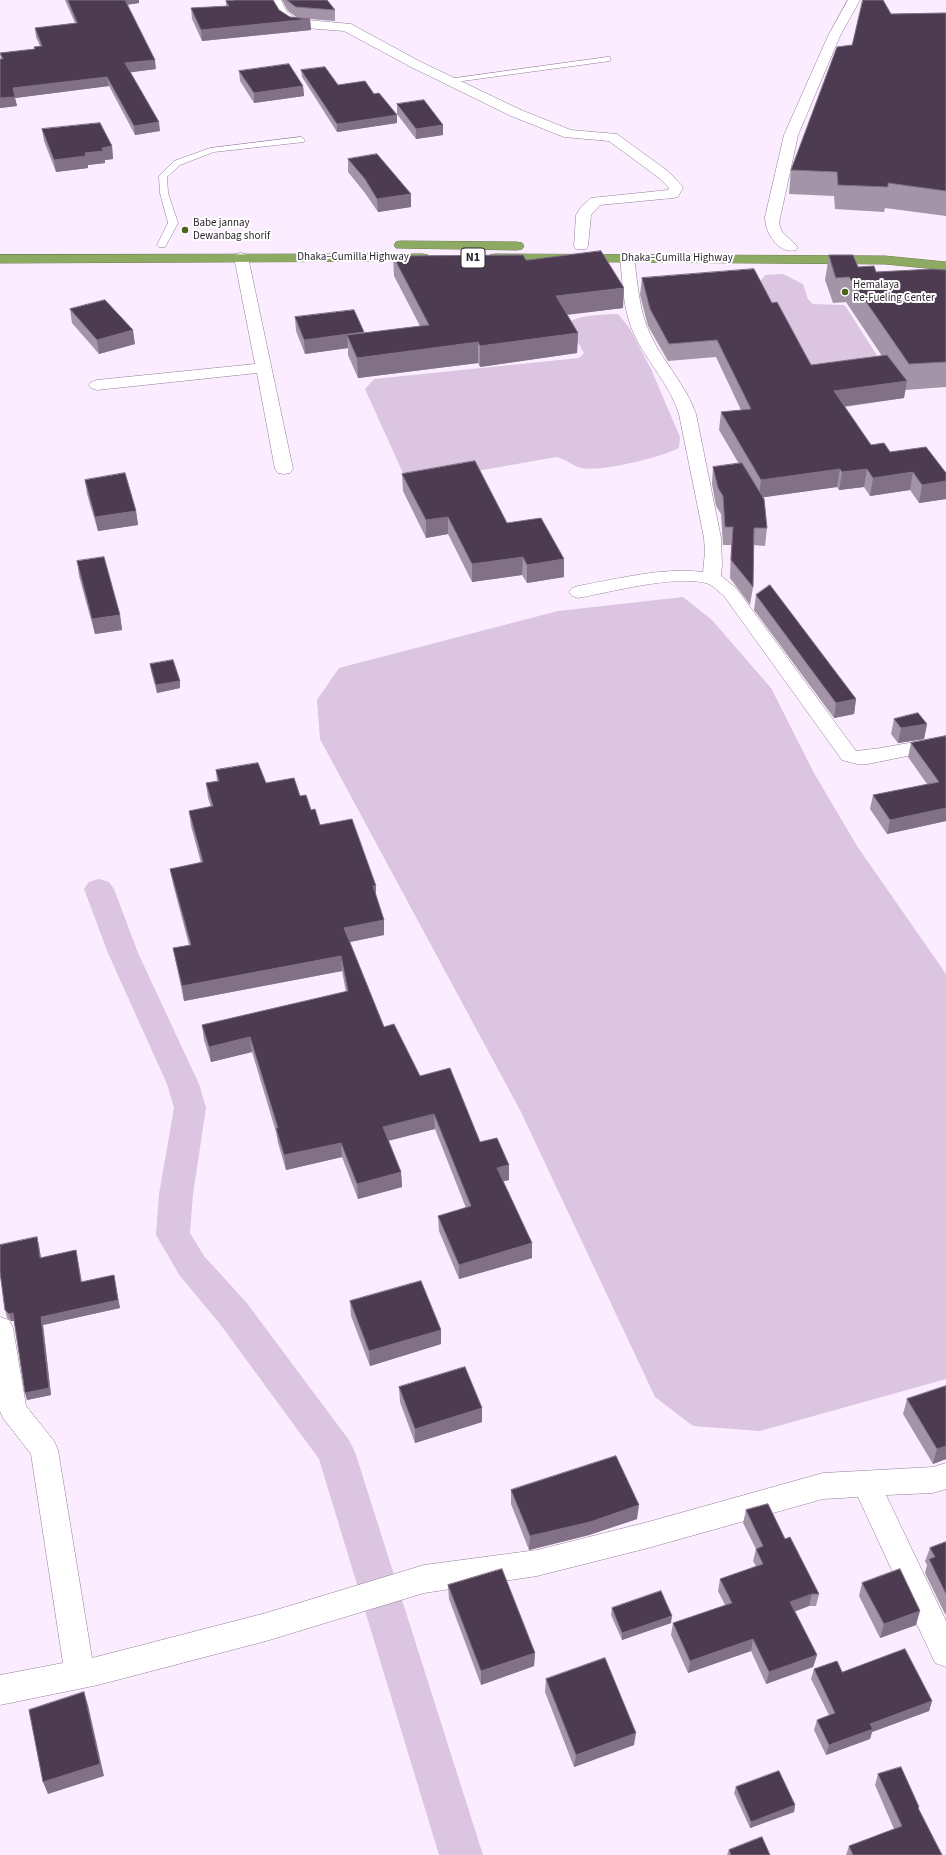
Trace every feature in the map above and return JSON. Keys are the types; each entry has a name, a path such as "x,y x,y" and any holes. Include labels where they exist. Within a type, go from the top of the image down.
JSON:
{"highway":[{"name":"Dhaka–Cumilla Highway","path":"0,246 324,244"},
{"name":"Dhaka–Cumilla Highway","path":"355,244 791,247 935,251"},
{"name":"Dhaka–Cumilla Highway","path":"0,259 627,258 885,260 946,266"}],"street":[{"path":"276,0 282,15 288,21 296,24 347,27 448,81 516,113 569,134 612,137 664,175 676,188 673,194 596,201 587,207 583,216 581,246"},
{"path":"791,247 778,237 771,227 791,135 834,36 854,0"},
{"path":"241,258 262,368 284,469"},
{"path":"627,258 629,289 638,326 676,389 685,407 691,427 698,472 713,545 715,564 711,578"},
{"path":"97,385 262,368"},
{"path":"578,592 650,580 686,577 711,578 730,592 839,740 844,751 851,757 858,759 868,758 926,744 946,742"},
{"path":"0,1328 13,1410 44,1450 80,1675"},
{"path":"0,1690 80,1675 266,1627 424,1579 537,1563 648,1535 824,1486 933,1480 946,1476"},
{"path":"866,1483 946,1653"}],"lane":[{"path":"448,81 607,58"},
{"path":"162,245 173,223 164,193 163,176 177,163 213,150 301,140"}],"shaded area":[{"path":"783,274 803,284 808,299 813,304 843,305 846,307 880,360 811,367 760,282 765,275"},
{"path":"618,314 630,329 651,369 680,437 679,448 644,460 602,468 581,468 556,457 421,481 411,480 403,473 365,389 374,379 579,358 584,353 567,323 585,316"},
{"path":"683,597 712,620 771,688 814,773 857,846 946,974 946,1379 760,1431 693,1426 655,1397 521,1112 320,739 317,700 339,668 558,611"}],"building":[{"path":"68,0 125,0 155,60 125,63 159,122 134,126 107,77 13,88 15,97 0,98 0,59 3,59 0,53 35,49 34,47 42,46 35,28 77,23"},
{"path":"273,0 279,10 290,17 310,19 201,30 191,8 229,6 226,1"},
{"path":"287,0 327,0 335,10 296,7"},
{"path":"863,0 883,0 891,14 946,13 946,191 888,183 888,187 838,185 837,172 791,170 837,47 852,45"},
{"path":"289,64 303,86 254,93 239,71"},
{"path":"325,67 338,85 365,81 374,94 379,93 397,115 337,124 301,70"},
{"path":"424,100 443,125 416,129 397,104"},
{"path":"100,123 112,146 102,148 103,151 85,153 86,156 54,160 42,129"},
{"path":"377,154 411,194 377,199 365,179 348,159"},
{"path":"601,251 624,288 556,296 578,333 480,346 478,342 357,358 347,335 429,325 393,256 523,255 526,260"},
{"path":"829,255 853,255 858,267 874,266 876,272 933,269 946,270 946,362 909,364 849,277 836,278"},
{"path":"754,269 772,303 777,302 811,365 887,355 907,381 834,391 871,445 884,443 890,452 926,447 946,473 946,481 922,485 913,472 873,478 867,469 842,472 840,469 761,480 721,412 751,409 717,340 669,344 650,309 642,278"},
{"path":"105,300 133,330 97,340 70,309"},
{"path":"354,310 364,332 304,340 295,317"},
{"path":"475,461 507,523 541,518 564,559 527,565 523,557 472,564 448,517 426,520 402,474"},
{"path":"742,463 764,499 767,528 754,528 753,587 731,560 733,527 725,527 723,496 718,488 713,467"},
{"path":"125,473 136,511 95,517 85,480"},
{"path":"104,557 120,615 92,619 77,561"},
{"path":"770,585 856,699 836,703 756,595"},
{"path":"173,660 180,681 156,685 150,664"},
{"path":"918,713 927,724 901,728 894,719"},
{"path":"946,736 946,808 890,820 873,795 939,782 911,743"},
{"path":"258,763 266,783 294,778 300,796 306,795 311,810 315,809 320,825 352,819 376,886 373,886 384,920 344,928 384,1027 394,1024 420,1076 450,1068 480,1142 497,1138 509,1165 497,1168 532,1243 459,1265 438,1216 471,1206 434,1114 383,1127 401,1172 357,1184 341,1143 284,1155 276,1128 278,1128 250,1037 209,1047 202,1025 348,991 341,956 182,986 173,948 191,945 170,869 203,862 189,811 213,806 206,783 219,781 216,770"},
{"path":"37,1237 40,1258 76,1250 81,1282 114,1275 118,1300 41,1317 49,1388 25,1393 13,1313 9,1314 5,1310 0,1272 0,1245"},
{"path":"421,1281 441,1330 369,1351 350,1301"},
{"path":"465,1367 482,1408 415,1429 399,1387"},
{"path":"946,1386 946,1446 937,1449 907,1399"},
{"path":"616,1456 639,1505 590,1522 530,1536 511,1490"},
{"path":"768,1504 785,1539 790,1537 819,1594 812,1594 790,1602 817,1655 769,1672 753,1639 690,1661 673,1623 732,1603 720,1579 763,1564 756,1549 763,1546 746,1510"},
{"path":"946,1542 946,1594 929,1559 935,1557 930,1548"},
{"path":"502,1569 535,1653 481,1671 448,1585"},
{"path":"900,1569 920,1611 884,1624 862,1583"},
{"path":"661,1591 672,1616 622,1633 612,1608"},
{"path":"905,1649 932,1701 870,1724 873,1729 829,1745 817,1720 835,1713 814,1669 837,1661 842,1672"},
{"path":"605,1658 636,1733 576,1755 546,1679"},
{"path":"84,1692 100,1764 43,1782 29,1710"},
{"path":"901,1767 919,1807 918,1808 942,1855 853,1855 849,1846 902,1826 878,1774"},
{"path":"779,1771 795,1805 751,1822 736,1787"},
{"path":"762,1837 770,1855 731,1855 729,1850"}],"waterway":[{"path":"99,889 123,953 183,1084 190,1108 176,1194 173,1235 192,1266 233,1313 336,1452 461,1855"}],"place":[{"name":"Babe jannay Dewanbag shorif","path":"185,230"},
{"name":"Hemalaya Re-Fueling Center","path":"845,292"}]}
